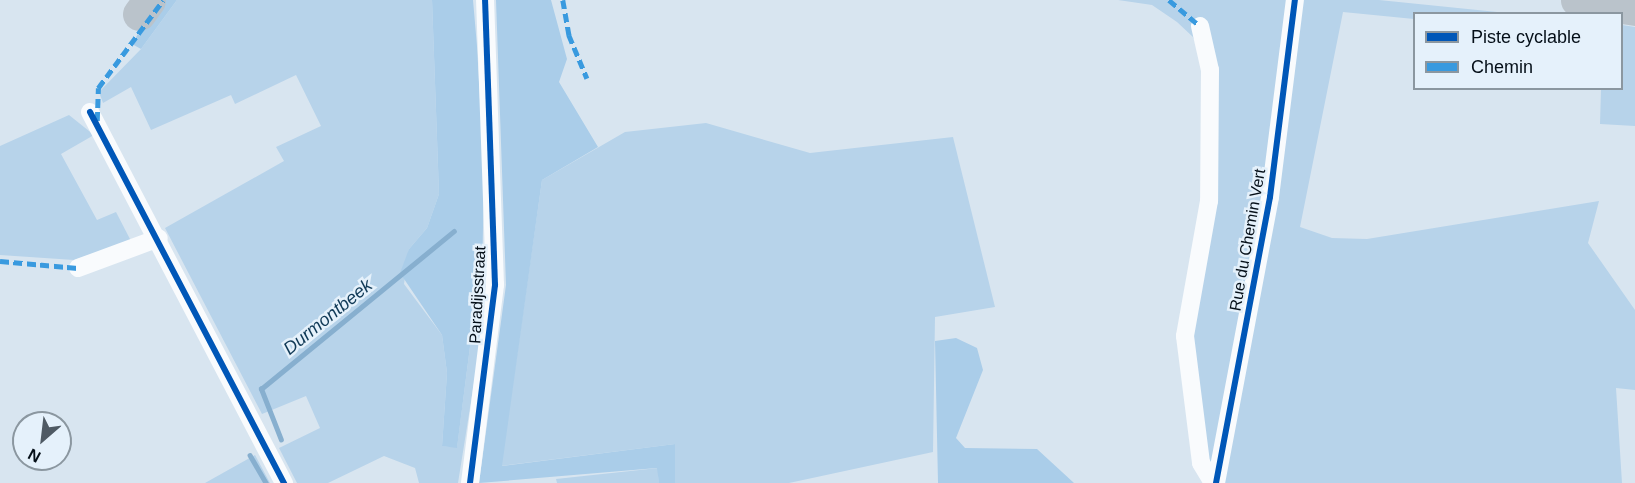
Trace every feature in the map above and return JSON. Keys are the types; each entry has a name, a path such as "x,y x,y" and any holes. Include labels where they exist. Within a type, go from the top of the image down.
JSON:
{"highway":[{"path":"1577,0 1635,9"}],"street":[{"name":"Paradijsstraat","path":"470,483 495,285 486,0"},
{"name":"Rue du Chemin Vert","path":"1214,483 1270,197 1295,0"},
{"name":"Rue du Chemin Vert","path":"1200,26 1210,70 1209,201 1185,336 1201,463 1214,483"},
{"path":"90,112 159,238 284,483"},
{"path":"78,268 159,238"}],"shaded area":[{"path":"158,0 177,0 141,49 132,44"},
{"path":"177,0 432,0 439,194 427,228 409,249 404,284 442,335 447,373 442,446 457,447 471,339 481,339 458,483 419,483 415,468 384,456 328,483 297,483 279,448 320,428 306,396 262,414 165,228 284,161 276,147 321,126 296,75 235,104 231,95 151,130 131,87 103,103 99,92 141,49"},
{"path":"432,0 473,0 484,171 481,339 471,339 457,448 442,446 447,373 442,335 400,273 409,249 427,228 439,194"},
{"path":"496,0 551,0 567,59 559,82 598,147 542,180 502,466 675,444 675,483 659,483 657,468 479,483 506,285"},
{"path":"1118,0 1379,0 1497,12 1413,12 1413,19 1343,12 1300,227 1332,238 1367,239 1599,201 1588,243 1635,310 1635,390 1616,388 1622,483 1204,483 1191,340 1215,210 1203,61 1193,37 1177,22 1152,5"},
{"path":"1623,25 1635,27 1635,126 1600,124 1601,90 1623,90"},
{"path":"69,115 94,135 61,154 97,220 116,212 131,241 74,260 0,255 0,146"},
{"path":"706,123 810,153 953,137 995,307 935,317 933,452 789,483 675,483 675,444 501,466 542,180 625,132"},
{"path":"956,338 977,348 983,370 956,438 965,448 1037,449 1074,483 938,483 935,341"},
{"path":"255,455 270,483 205,483"},
{"path":"658,468 659,483 557,483 556,479"}],"waterway":[{"name":"Durmontbeek","path":"281,440 261,389 454,231"},
{"name":"Durmontbeek","path":"250,455 266,483"}],"marked path":[{"path":"97,121 98,88 163,0"},
{"path":"563,0 569,35 587,78"},
{"path":"1169,0 1200,26"},
{"path":"0,261 78,268"}],"cycle path":[{"path":"470,483 495,285 485,0"},
{"path":"1216,483 1270,197 1295,0"},
{"path":"90,112 284,483"}]}
